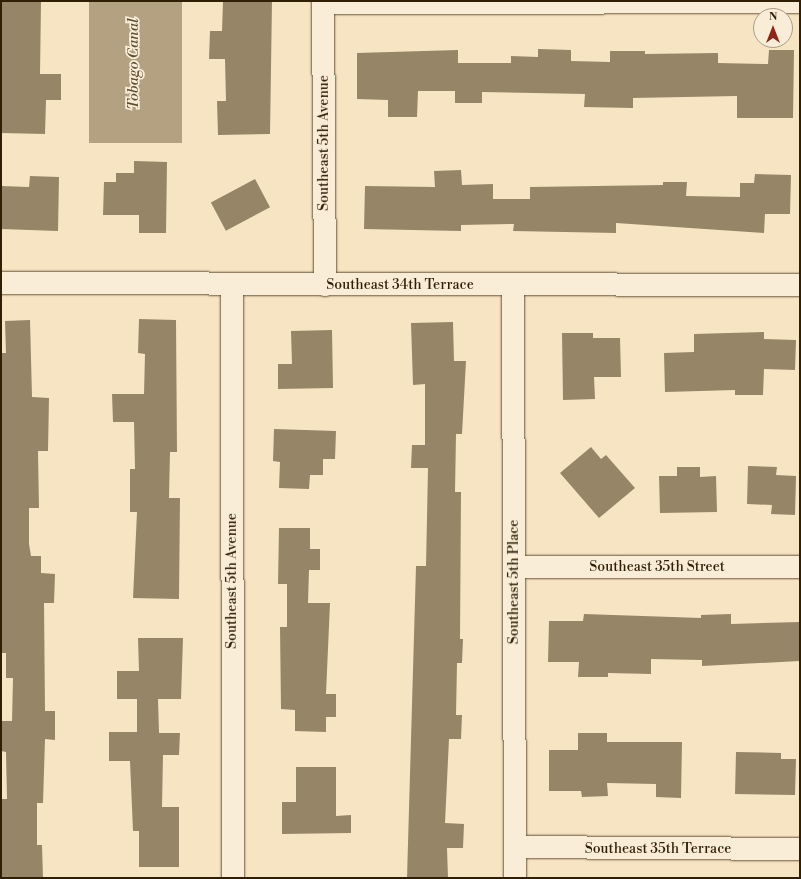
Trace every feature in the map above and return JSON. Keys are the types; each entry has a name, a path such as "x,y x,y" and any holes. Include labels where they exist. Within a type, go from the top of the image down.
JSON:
{"street":[{"path":"323,2 800,2"},
{"name":"Southeast 5th Avenue","path":"323,2 325,285"},
{"name":"Southeast 34th Terrace","path":"1,283 232,285 800,285"},
{"name":"Southeast 5th Avenue","path":"232,285 233,878"},
{"name":"Southeast 5th Place","path":"513,285 515,878"},
{"name":"Southeast 35th Street","path":"514,567 800,567"},
{"name":"Southeast 35th Terrace","path":"515,848 800,849"}],"water":[{"name":"Tobago Canal","path":"89,1 182,1 182,143 89,143"}],"building":[{"path":"1,1 41,2 40,74 61,74 61,100 46,100 45,134 1,133"},
{"path":"223,1 272,1 270,134 218,135 217,101 226,101 225,59 209,59 210,31 222,31"},
{"path":"538,49 571,50 571,61 610,62 610,51 645,51 645,54 718,53 718,63 768,64 769,50 794,50 793,118 737,118 737,96 633,98 633,108 584,107 585,94 482,92 482,103 455,103 455,91 418,91 417,117 388,117 388,100 357,99 357,53 458,50 458,63 511,63 511,56 538,57"},
{"path":"134,161 167,162 166,233 139,233 139,215 103,215 104,182 116,182 116,173 134,173"},
{"path":"461,170 462,185 493,184 493,199 530,199 530,187 663,185 663,182 687,182 686,196 740,197 740,183 754,183 755,174 791,175 790,214 765,214 764,233 616,223 616,233 513,231 514,224 461,225 461,231 364,229 365,186 435,187 434,171"},
{"path":"30,176 59,177 58,231 1,229 1,186 29,187"},
{"path":"255,179 270,207 226,231 211,202"},
{"path":"139,319 176,320 177,452 170,452 169,498 180,498 179,599 133,598 137,512 130,512 130,469 135,469 134,422 113,422 112,394 144,394 145,354 138,353"},
{"path":"30,320 32,397 49,398 48,451 38,451 39,508 29,508 29,544 31,556 41,556 41,573 55,574 54,603 44,603 45,711 55,711 55,740 45,739 43,803 37,803 37,845 42,845 43,878 1,878 1,799 7,799 6,752 1,751 1,721 12,721 13,678 6,678 6,653 1,653 1,353 6,353 5,321"},
{"path":"453,322 454,361 466,361 462,434 456,434 455,492 461,492 460,639 463,639 462,663 457,663 456,715 462,715 461,739 449,739 445,823 464,824 463,848 447,848 448,878 407,878 416,566 426,566 428,468 411,468 412,445 425,445 425,384 413,385 411,323"},
{"path":"332,330 333,388 278,389 278,364 292,364 291,331"},
{"path":"764,332 764,339 796,340 795,370 764,369 763,395 735,395 735,390 665,392 664,353 694,352 694,334"},
{"path":"562,333 593,333 593,338 620,338 621,377 594,377 595,399 563,400"},
{"path":"274,429 336,431 335,459 323,459 323,475 310,475 309,489 279,488 280,462 273,461"},
{"path":"591,447 601,459 606,455 635,488 599,518 560,473"},
{"path":"748,466 777,467 776,475 796,476 795,515 771,514 772,505 747,504"},
{"path":"677,467 700,467 700,477 716,476 717,512 660,513 659,476 677,476"},
{"path":"279,528 310,528 310,549 320,549 320,570 309,570 308,603 330,603 326,694 336,694 336,717 326,717 326,732 295,731 295,710 281,709 280,627 287,627 287,584 278,584"},
{"path":"584,614 701,618 701,615 731,614 731,624 800,622 800,661 702,666 702,660 651,659 651,674 608,673 608,677 578,677 579,662 548,662 549,621 583,621"},
{"path":"138,638 183,638 181,699 158,699 159,733 180,733 179,755 163,755 162,807 179,807 179,867 139,867 139,831 133,831 130,761 109,761 109,732 137,732 137,699 117,699 117,671 139,671"},
{"path":"578,733 607,733 607,742 682,742 681,798 656,797 656,784 607,783 608,796 582,797 581,791 549,791 549,750 578,750"},
{"path":"736,752 781,753 781,759 796,759 795,795 735,794"},
{"path":"296,767 336,767 336,816 351,815 351,833 282,834 282,802 296,802"}]}
